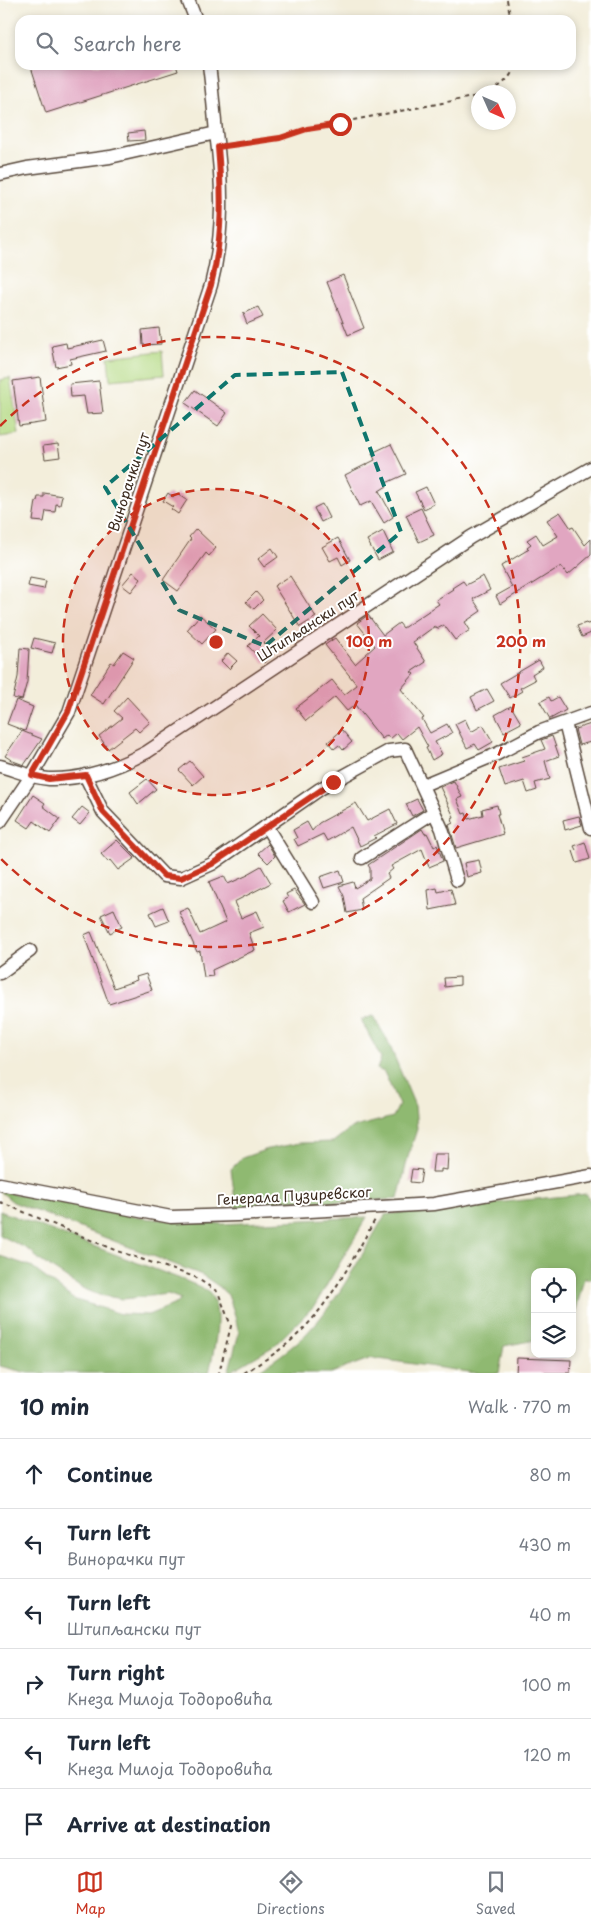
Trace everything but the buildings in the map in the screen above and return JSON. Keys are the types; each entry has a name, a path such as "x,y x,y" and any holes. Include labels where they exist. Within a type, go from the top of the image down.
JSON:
{"street":[{"path":"188,0 194,15"},
{"name":"Винорачки пут","path":"0,822 32,775 68,712 211,285 217,261 222,198 210,70"},
{"path":"0,174 27,168 110,157 216,133"},
{"name":"Штипљански пут","path":"0,766 49,779 86,775 127,762 146,752 471,537 591,468"},
{"path":"423,785 497,754 539,732 591,713"},
{"path":"565,723 591,828"},
{"path":"86,775 103,812 164,876 181,878 232,851 320,789 395,749 405,749 423,785 446,840 457,880"},
{"path":"362,858 434,812"},
{"path":"266,826 314,902"},
{"path":"0,972 30,951"},
{"name":"Генерала Пузиревског","path":"0,1184 171,1217 434,1204 591,1176"}],"path":[{"path":"507,0 510,15"},
{"path":"500,85 514,70"},
{"path":"218,147 280,138 307,129 471,97"},
{"path":"0,1202 118,1250 195,1277 218,1292 231,1326 219,1373"},
{"path":"244,1373 283,1347 315,1316 344,1276 382,1207"}],"highlighted area":[{"path":"342,372 401,532 265,646 179,610 105,487 235,375"}],"green space":[{"path":"162,351 164,375 110,380 108,357"},
{"path":"10,378 19,434 0,437 0,380"},
{"path":"373,1016 387,1039 415,1106 417,1129 398,1199 236,1208 231,1169 242,1158 268,1149 300,1143 333,1142 351,1128 393,1117 399,1105 384,1072 377,1069 381,1058 361,1020"},
{"path":"0,1191 141,1218 222,1224 367,1217 315,1305 274,1346 228,1373 239,1333 228,1295 217,1285 202,1275 13,1202"},
{"path":"586,1194 591,1202 591,1279 584,1278 576,1310 576,1268 531,1268 531,1341 504,1346 499,1373 476,1373 372,1358 331,1373 255,1373 295,1344 319,1320 349,1277 385,1215"},
{"path":"0,1211 199,1286 207,1291 213,1298 217,1318 217,1330 209,1373 28,1373 0,1366 0,1256 30,1266 73,1299 121,1314 148,1315 178,1303 181,1299 168,1294 123,1299 99,1295 80,1287 38,1259 31,1251 0,1235"}],"route":[{"path":"333,782 212,864 181,878 164,876 103,812 86,775 49,779 32,775 68,712 211,285 217,261 222,198 218,147 280,138 307,129 340,124"}]}
